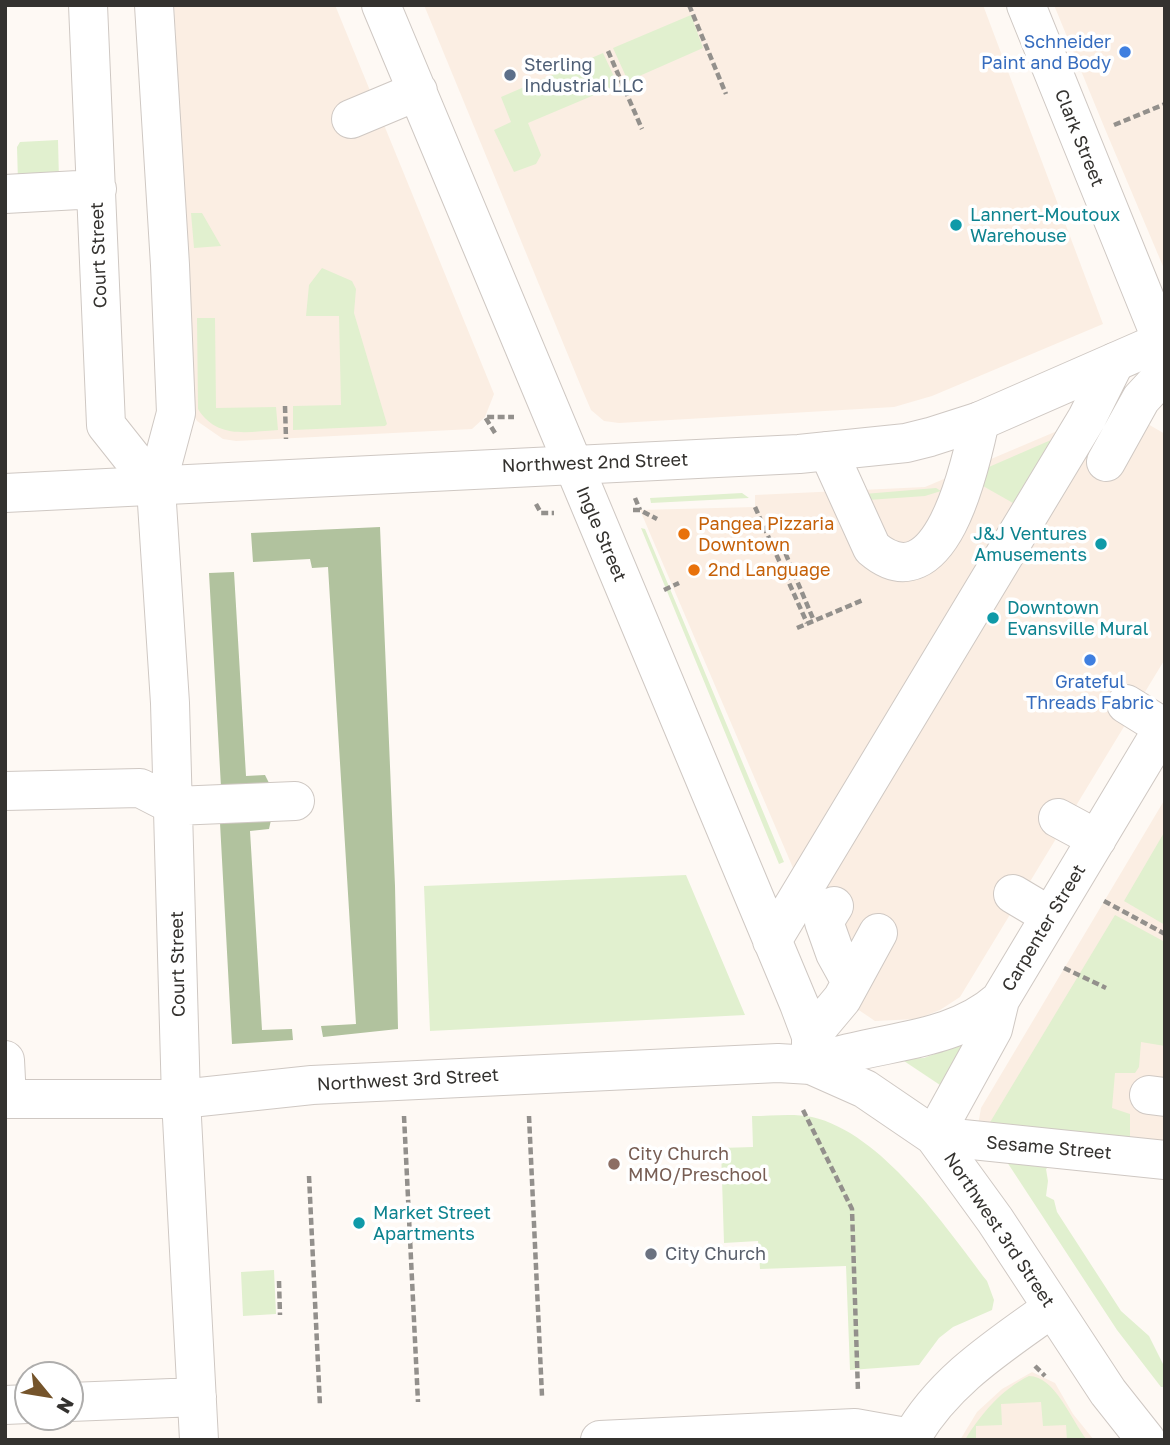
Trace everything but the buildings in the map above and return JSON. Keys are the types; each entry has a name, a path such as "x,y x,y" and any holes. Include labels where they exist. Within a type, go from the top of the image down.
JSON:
{"street":[{"name":"Court Street","path":"88,5 106,425 156,488"},
{"name":"Court Street","path":"154,5 176,413 156,488 175,806 181,1099 199,1440"},
{"name":"Ingle Street","path":"381,5 772,941 811,1051"},
{"name":"Clark Street","path":"1026,5 1164,351"},
{"path":"351,119 418,91"},
{"path":"5,194 97,189"},
{"path":"1106,462 1164,351"},
{"name":"Northwest 2nd Street","path":"5,493 156,488 390,472 828,451 906,443 980,421 1115,362 1164,351"},
{"path":"772,941 1087,418 1115,362"},
{"path":"828,451 872,548 883,557 895,561 910,560 924,555 936,544 956,508 970,467 980,421"},
{"path":"1126,704 1164,726"},
{"name":"Carpenter Street","path":"934,1136 993,1029 1000,1000 1164,726"},
{"path":"5,791 140,788 175,806 295,801"},
{"path":"1058,818 1097,839"},
{"path":"1013,894 1050,916"},
{"path":"811,1051 842,999 843,967 855,919 824,922 843,967"},
{"name":"Northwest 3rd Street","path":"6,1099 181,1099 312,1085 778,1063 811,1051 844,1052 948,1031 981,1017 1000,1000"},
{"name":"Northwest 3rd Street","path":"811,1051 934,1136 995,1220 1108,1392 1146,1440"},
{"path":"5,1060 6,1099"},
{"name":"Sesame Street","path":"934,1136 1165,1160"},
{"path":"600,1440 855,1428 911,1439 925,1416 970,1366 1052,1307"},
{"path":"84,1401 197,1397"}],"path":[{"path":"689,5 726,94"},
{"path":"608,51 642,129"},
{"path":"1080,139 1165,104"},
{"path":"285,406 286,439"},
{"path":"755,507 807,624"},
{"path":"640,510 657,519"},
{"path":"790,547 784,550 814,621"},
{"path":"797,628 863,600"},
{"path":"1104,901 1165,934"},
{"path":"1064,968 1106,988"},
{"path":"402,1080 418,1402"},
{"path":"803,1110 852,1209 859,1382"},
{"path":"529,1116 542,1396"},
{"path":"309,1177 320,1406"},
{"path":"279,1281 280,1315"}],"shaded area":[{"path":"174,5 335,5 494,394 485,417 472,429 236,441 223,439 197,421 191,410 188,265"},
{"path":"424,5 983,5 1103,324 932,396 894,407 619,423 604,421 591,410"},
{"path":"1054,5 1165,5 1165,271 1105,129"},
{"path":"1129,413 1165,434 1165,659 960,997 940,1010 917,1019 875,1021 838,996 804,896 1098,416"},
{"path":"1076,423 799,882 640,510 755,507 755,495 925,487"},
{"path":"1165,799 1165,1160 977,1131 981,1108"},
{"path":"1032,1372 1055,1383 1073,1414 1094,1440 960,1440 977,1412 1002,1389"}],"green space":[{"path":"691,15 703,48 628,81 613,48"},
{"path":"603,53 618,85 528,123 541,155 536,164 514,172 494,130 511,122 501,97"},
{"path":"58,140 59,180 18,182 17,147 20,142"},
{"path":"191,213 202,213 221,246 194,248"},
{"path":"322,268 352,281 356,289 354,313 387,424 385,426 293,430 293,406 341,405 339,316 306,316 309,285"},
{"path":"197,318 215,318 216,408 276,407 278,430 233,432 214,425 198,409"},
{"path":"1051,440 1013,503 983,486 975,473"},
{"path":"936,488 941,491 925,496 868,500 864,494"},
{"path":"742,493 749,498 651,503 650,498"},
{"path":"380,527 395,886 398,1029 323,1037 321,1026 356,1024 328,567 312,568 310,559 253,562 251,533"},
{"path":"641,528 645,529 784,862 779,864"},
{"path":"234,572 246,776 265,775 269,783 221,787 209,573"},
{"path":"271,820 269,829 250,831 262,1030 292,1029 293,1040 232,1044 220,823"},
{"path":"1165,831 1165,925 1124,901"},
{"path":"686,875 745,1015 430,1031 424,886"},
{"path":"1115,915 1165,942 1165,1046 1141,1042 1139,1067 1135,1073 1115,1073 1112,1108 1130,1114 1130,1137 986,1129"},
{"path":"958,1045 964,1047 940,1085 901,1059 924,1058"},
{"path":"752,1116 812,1117 838,1126 887,1161 932,1209 987,1281 994,1300 992,1310 953,1327 939,1338 919,1365 850,1370 846,1266 760,1269 758,1241 724,1243 721,1148 753,1147"},
{"path":"1007,1162 1055,1162 1046,1169 1046,1196 1054,1200 1057,1212 1121,1311 1149,1336 1165,1368 1165,1387 1161,1387 1117,1330"},
{"path":"274,1270 276,1314 243,1316 241,1272"},
{"path":"1029,1376 1047,1383 1055,1391 1087,1440 1067,1440 1066,1425 1043,1426 1041,1402 1001,1404 1002,1425 976,1426 976,1440 965,1440 992,1404"}],"place":[{"name":"Schneider Paint and Body","path":"1125,52"},
{"name":"Sterling Industrial LLC","path":"510,75"},
{"name":"Lannert-Moutoux Warehouse","path":"956,225"},
{"name":"Pangea Pizzaria Downtown","path":"684,534"},
{"name":"J&J Ventures Amusements","path":"1101,544"},
{"name":"2nd Language","path":"694,570"},
{"name":"Downtown Evansville Mural","path":"993,618"},
{"name":"Grateful Threads Fabric","path":"1090,660"},
{"name":"City Church MMO/Preschool","path":"614,1164"},
{"name":"Market Street Apartments","path":"359,1223"},
{"name":"City Church","path":"651,1254"}]}
